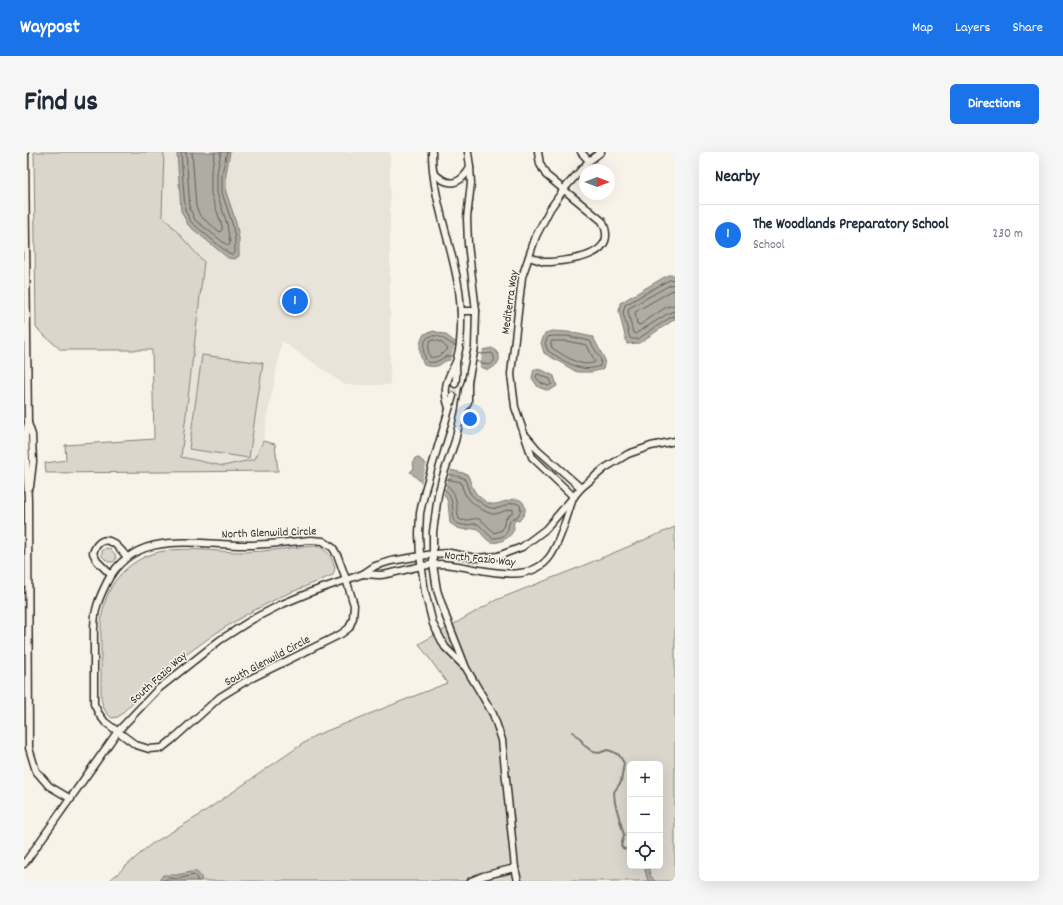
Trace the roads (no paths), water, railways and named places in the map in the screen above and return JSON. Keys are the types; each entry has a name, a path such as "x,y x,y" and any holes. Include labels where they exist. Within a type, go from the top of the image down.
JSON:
{"street":[{"path":"25,152 28,423 32,435 33,462 28,500 29,748 36,771 49,786 71,799"},
{"path":"432,152 434,173 459,290 461,311 460,343 456,362 445,389 449,408"},
{"path":"468,152 470,183 467,218 468,244 476,311 475,346 468,382 468,402 462,412 455,441 438,495 433,526 433,564 437,590 446,617 466,668 493,714 502,740 515,868 518,881"},
{"path":"529,257 544,262 561,261 594,254 601,249 607,235 602,221 546,175 540,164 538,152"},
{"path":"581,152 589,161"},
{"name":"Mediterra Way","path":"574,497 532,457 515,408 511,374 522,277 542,223 564,189 589,161 601,152"},
{"path":"434,173 441,180 453,183 459,182 464,178 470,167"},
{"path":"461,311 476,311"},
{"path":"455,384 457,376 456,362"},
{"path":"453,396 425,490 420,514 420,567 433,624 445,647 466,668"},
{"path":"449,408 462,412"},
{"name":"Mediterra Way","path":"522,431 537,449 581,488"},
{"name":"North Fazio Way","path":"433,554 450,553 476,558 498,556 522,547 546,529 581,488 605,468 628,454 651,446 675,442"},
{"name":"North Fazio Way","path":"433,564 447,564 500,573 523,573 538,567 550,556 558,541 574,497"},
{"path":"111,575 97,561 93,553 98,544 106,540 114,542 127,557"},
{"name":"North Glenwild Circle","path":"146,548 175,542 270,545 311,540 323,541 333,548 338,556 346,579"},
{"name":"South Glenwild Circle","path":"146,548 127,557 119,564 101,593 96,608 94,623 94,704 105,722 136,746 149,749 162,748 220,697 246,681 341,634 349,628 353,618 354,605 346,579"},
{"name":"South Fazio Way","path":"24,864 118,731 157,690 220,640 252,619 311,592 363,574 376,566 391,561 433,554"},
{"name":"South Fazio Way","path":"363,574 380,575 433,564"},
{"path":"471,881 483,876 515,868"}],"water":[{"path":"177,152 230,152 226,174 226,192 236,222 239,238 239,256 235,259 228,258 188,225 181,211"},
{"path":"668,275 675,275 675,319 639,343 627,344 619,312 620,303"},
{"path":"434,331 446,335 455,342 482,350 492,348 498,354 498,363 488,370 470,363 456,360 447,360 438,366 424,365 420,353 421,342 424,334"},
{"path":"553,331 568,332 593,337 605,360 603,369 592,372 577,372 544,353 541,343 545,333"},
{"path":"534,369 542,370 554,376 557,386 549,391 538,387 532,378"},
{"path":"415,458 419,458 426,464 467,474 475,492 488,503 498,504 515,499 523,502 525,508 524,513 519,521 516,520 514,522 514,528 511,535 504,540 492,542 487,540 476,528 462,529 450,523 448,502 444,494 421,482 410,472 414,468 413,462"},
{"path":"645,869 649,869 650,875 655,881 648,881"},
{"path":"195,871 202,879 200,881 159,881 163,875 177,875"}],"waterway":[{"path":"573,732 584,745 593,752 599,753 607,750 611,751 619,755 624,763 621,782 614,792 615,803 624,835 621,846 627,850"}],"tunnel":[{"path":"453,396 455,384"}],"place":[{"name":"The Woodlands Preparatory School","path":"295,301"}]}
